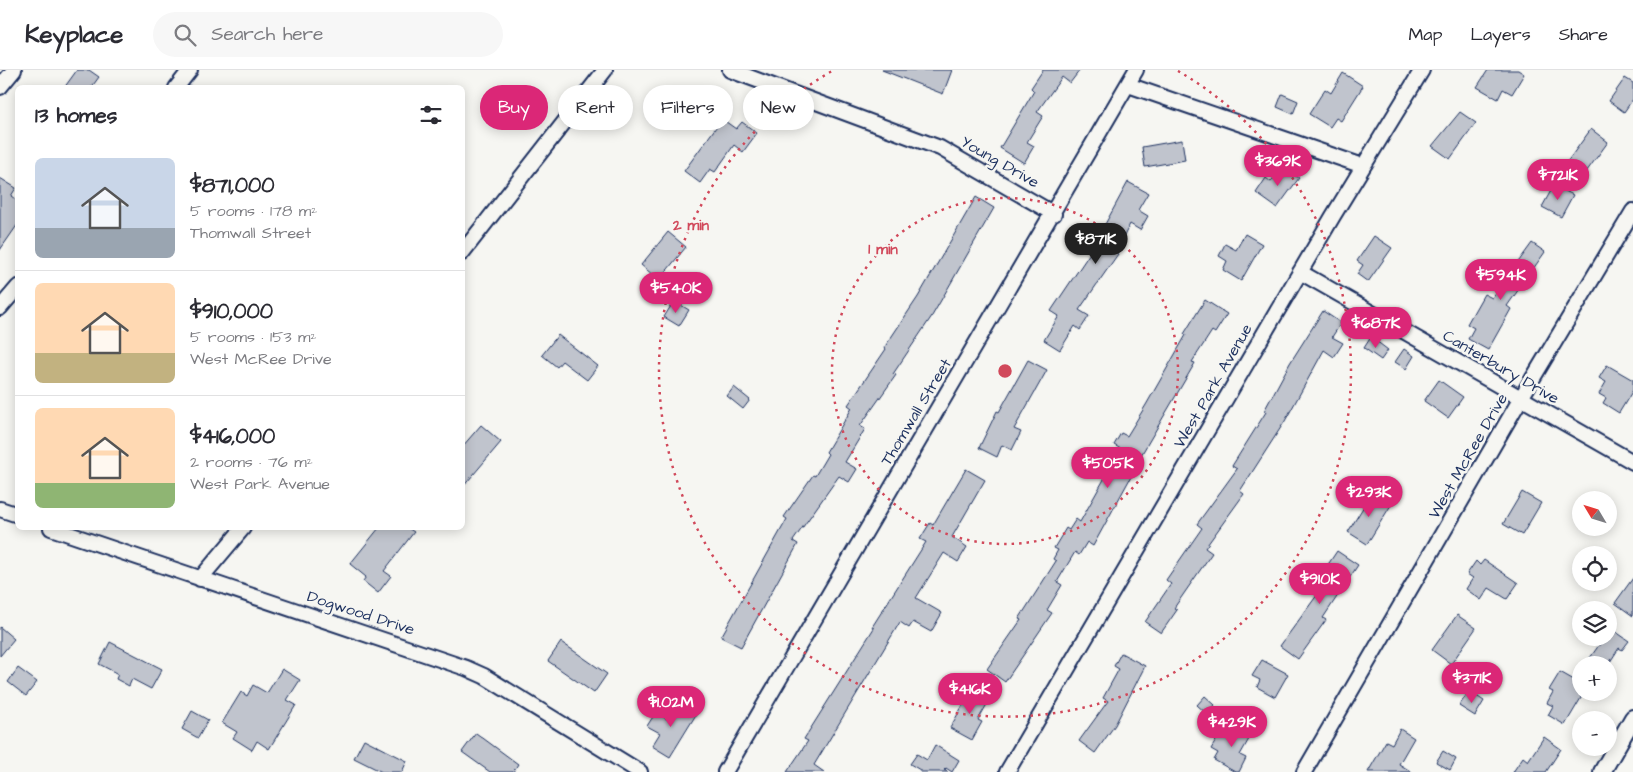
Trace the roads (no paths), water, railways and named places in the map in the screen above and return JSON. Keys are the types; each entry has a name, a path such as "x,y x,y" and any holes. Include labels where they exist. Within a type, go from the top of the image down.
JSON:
{"street":[{"path":"0,87 14,70"},
{"path":"178,85 190,70"},
{"path":"465,249 606,70"},
{"name":"Young Drive","path":"730,70 940,148 1054,214"},
{"name":"Thomwall Street","path":"725,772 1054,214 1136,70"},
{"name":"West Park Avenue","path":"1007,772 1300,272 1422,70"},
{"path":"1128,85 1364,166"},
{"name":"West McRee Drive","path":"1304,772 1521,398 1633,211"},
{"name":"Canterbury Drive","path":"1300,272 1633,462"},
{"path":"0,308 15,290"},
{"path":"0,509 15,514"},
{"name":"Dogwood Drive","path":"58,530 200,579 412,648 484,676 640,772"},
{"path":"200,579 241,530"},
{"path":"1602,772 1633,718"}]}
